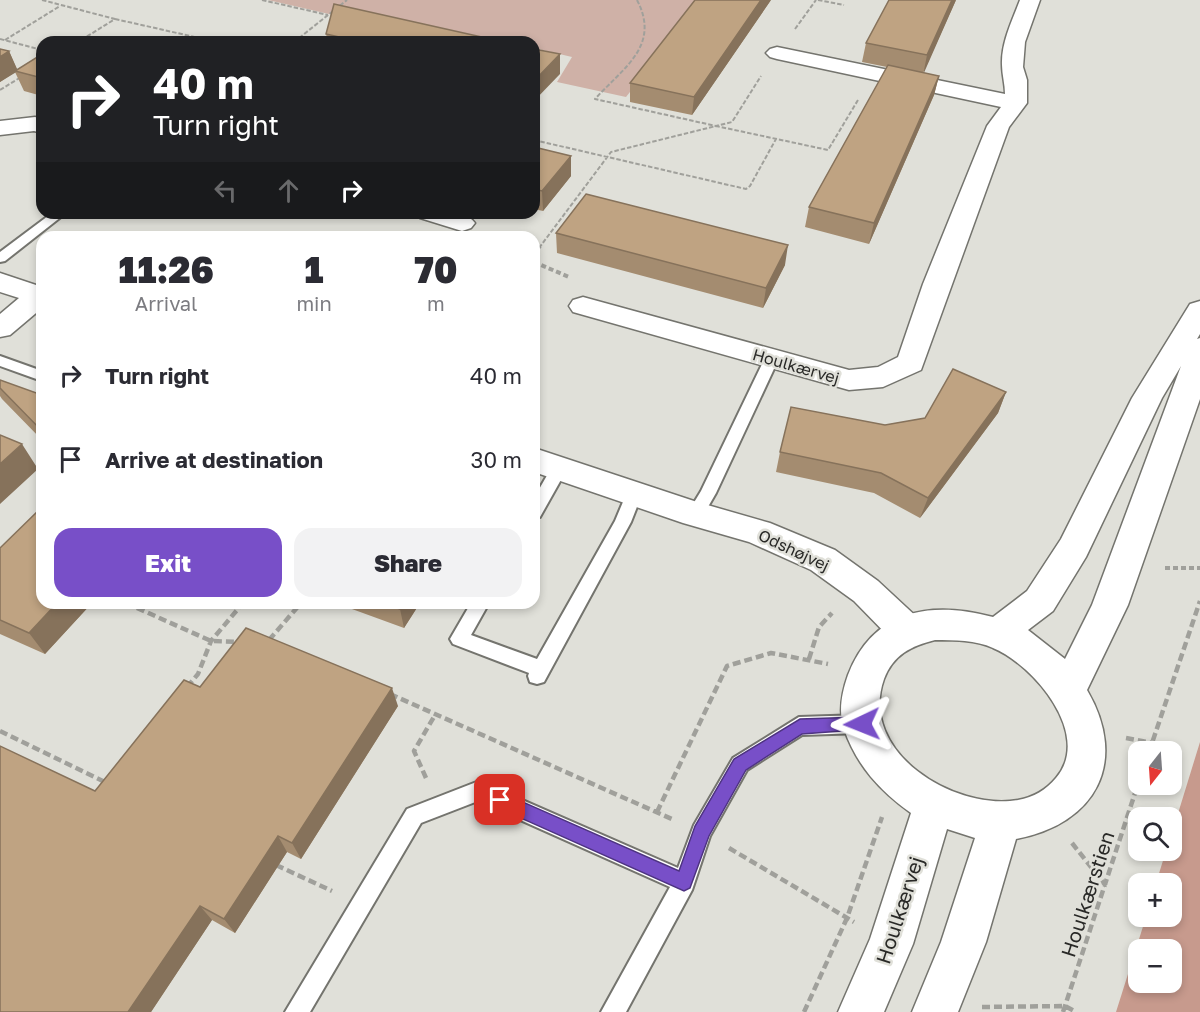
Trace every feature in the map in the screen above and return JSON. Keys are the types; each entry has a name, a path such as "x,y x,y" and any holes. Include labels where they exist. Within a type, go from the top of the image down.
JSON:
{"street":[{"path":"777,53 1016,103 1016,80 1012,67 1015,42 1030,0"},
{"name":"Houlkærvej","path":"583,306 849,380 883,377 911,363 938,284 998,126 1016,103"},
{"path":"0,128 36,124"},
{"path":"449,219 462,223"},
{"path":"0,282 36,294"},
{"path":"0,328 36,300"},
{"path":"998,633 1040,601 1074,547 1147,398 1200,310"},
{"path":"1069,688 1110,605 1192,380 1200,348"},
{"name":"Odshøjvej","path":"547,464 695,514 758,532 823,560 866,591 907,631"},
{"path":"935,625 966,625 998,633 1025,647 1041,659 1069,688 1080,709 1086,732 1087,755 1081,778 1067,797 1047,811 1025,820 1000,823 966,819 934,806 911,792 892,775 873,750 862,724 859,698 865,674 881,648 907,631 935,625"},
{"name":"Houlkærvej","path":"861,1012 891,944 934,806"},
{"path":"941,999 984,883 1000,823"}],"lane":[{"path":"0,258 52,219"},
{"path":"695,514 708,493 772,358"},
{"path":"0,361 36,374"},
{"path":"540,490 547,464"},
{"path":"476,609 459,639 539,672 623,522 634,494"},
{"path":"614,1012 684,882 701,832 740,764 800,726 862,724"},
{"path":"297,1012 414,816 479,791 684,882"}],"path":[{"path":"42,0 190,36"},
{"path":"56,3 61,0"},
{"path":"262,0 328,15"},
{"path":"302,36 347,0"},
{"path":"636,0 643,10 645,33 642,45 595,99 828,150 874,73"},
{"path":"540,246 611,152 732,122 777,53 817,0 844,5"},
{"path":"4,40 60,6"},
{"path":"88,36 115,19"},
{"path":"0,39 36,48"},
{"path":"0,90 25,75"},
{"path":"540,142 746,189 750,186 776,139"},
{"path":"540,264 577,279"},
{"path":"809,659 816,631 826,616 866,591"},
{"path":"1153,741 1200,601"},
{"path":"139,609 211,641 244,642"},
{"path":"183,692 198,674 211,641 238,609"},
{"path":"278,648 267,643 296,609"},
{"path":"657,812 727,666 771,653 809,659 865,674"},
{"path":"388,694 701,832 891,944"},
{"path":"435,714 414,751 438,807"},
{"path":"0,731 110,785"},
{"path":"804,1012 847,918 879,828 892,775"},
{"name":"Houlkærstien","path":"1064,1009 1135,795"},
{"path":"1047,811 1106,886"},
{"path":"265,860 317,885 364,902"},
{"path":"941,999 981,1007 1064,1009 1076,1012"}],"shaded area":[{"path":"268,0 703,0 626,97 557,82 572,57 540,49 540,36 478,36 356,9 342,17"},
{"path":"1200,742 1200,1012 1116,1012 1128,974 1128,993 1182,993 1182,939 1139,939 1143,927 1182,927 1182,873 1159,873 1163,861 1182,861 1182,807 1180,807"}],"building":[{"path":"695,0 761,0 694,97 630,83"},
{"path":"889,0 952,0 927,55 866,43"},
{"path":"334,4 477,36 335,36 326,34"},
{"path":"0,49 9,51 0,57"},
{"path":"540,50 560,54 540,75"},
{"path":"36,58 36,76 15,71"},
{"path":"888,65 939,76 874,223 809,207"},
{"path":"540,148 571,156 542,191 540,190"},
{"path":"586,194 788,245 766,288 556,233"},
{"path":"953,369 1006,392 928,498 881,473 780,452 791,407 885,425 925,418"},
{"path":"0,380 36,393 36,425 0,388"},
{"path":"0,435 22,444 0,464"},
{"path":"36,513 36,609 51,609 29,633 0,620 0,548"},
{"path":"246,628 392,688 292,843 278,836 224,919 200,906 128,1012 0,1012 0,746 95,791 184,680 200,687"}],"route":[{"path":"500,800 684,882 701,832 740,764 800,726 862,724"}]}
